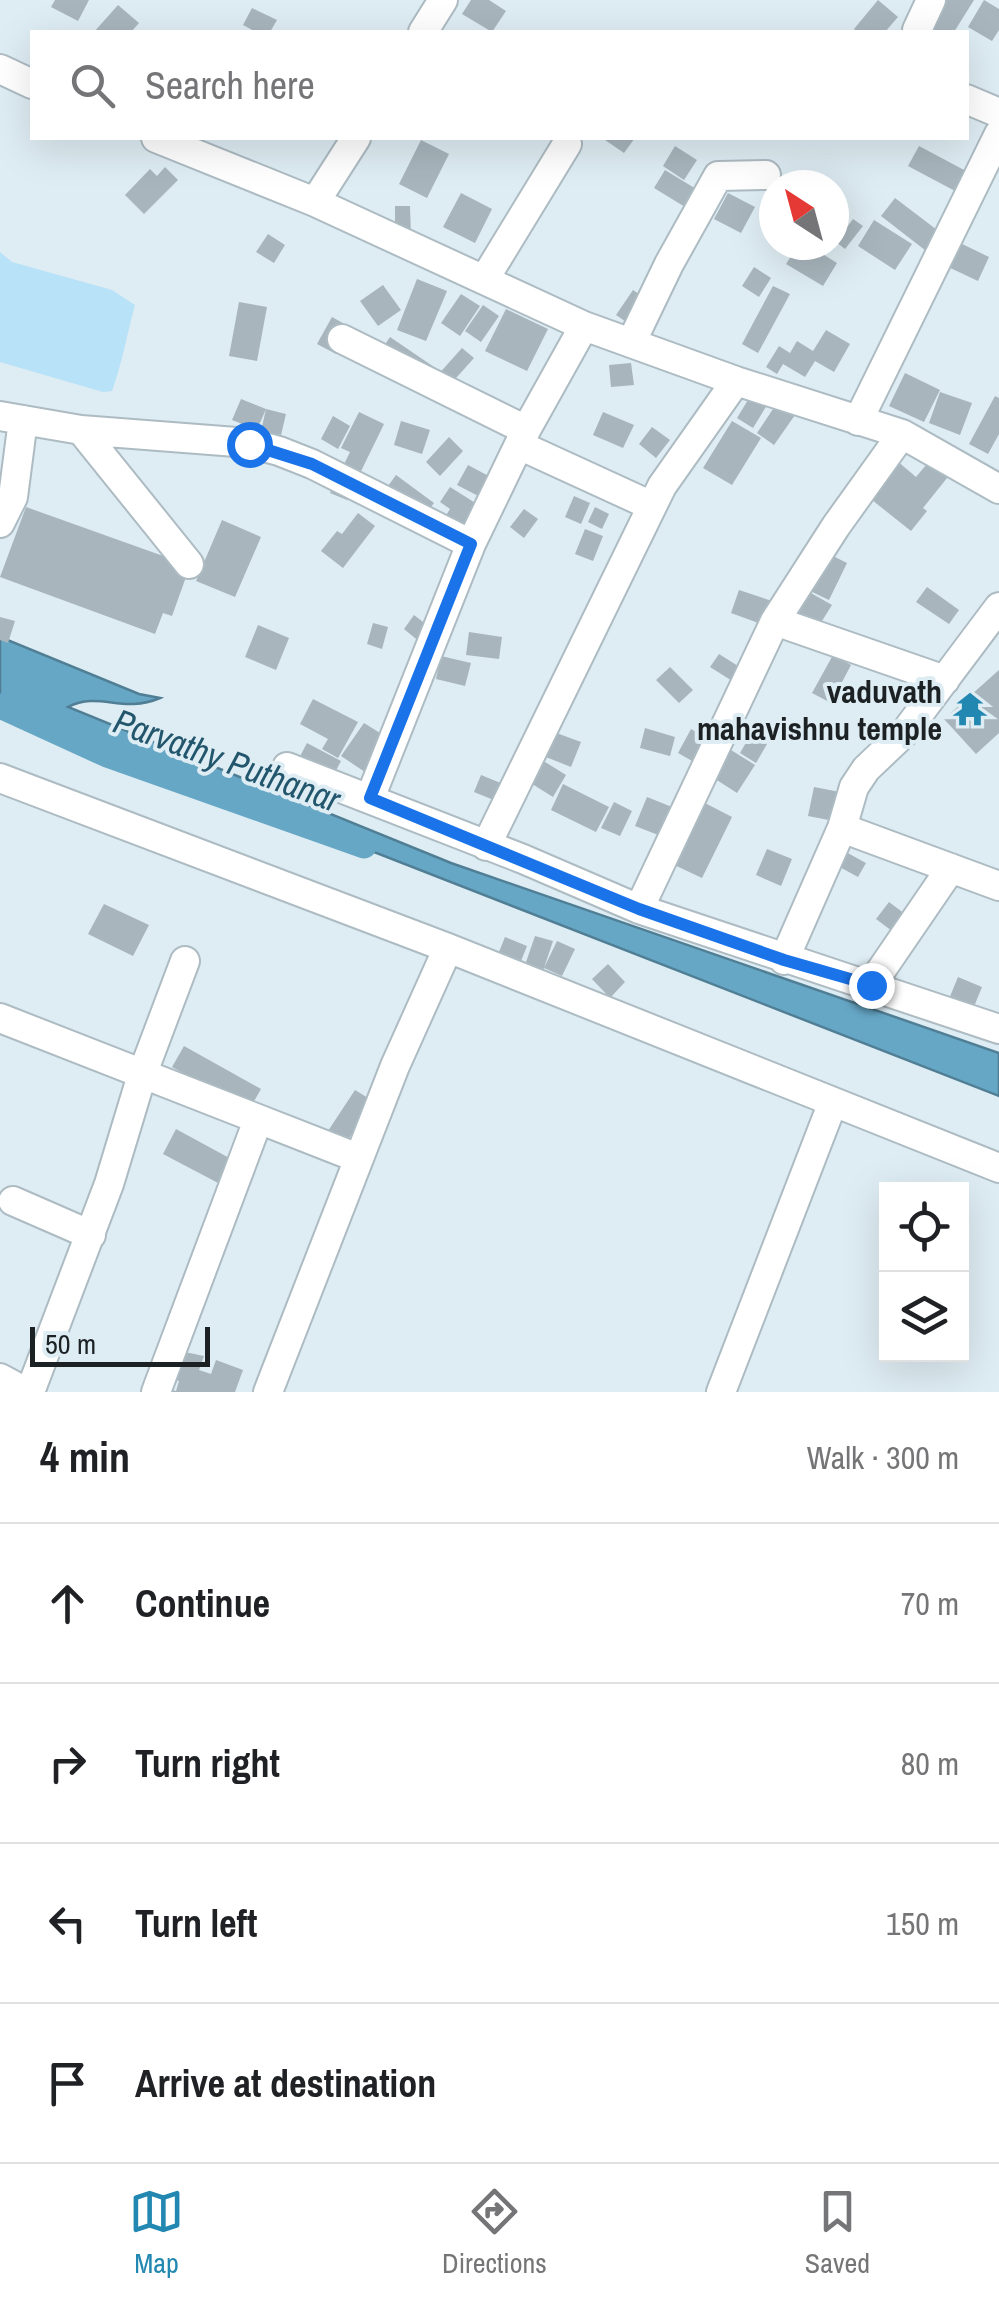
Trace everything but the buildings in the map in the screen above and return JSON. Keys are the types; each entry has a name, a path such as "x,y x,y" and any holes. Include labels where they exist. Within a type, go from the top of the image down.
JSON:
{"street":[{"path":"425,30 443,0"},
{"path":"917,30 931,0"},
{"path":"0,69 30,83"},
{"path":"969,99 999,113"},
{"path":"858,421 999,134"},
{"path":"161,140 315,202 584,326 736,381 902,434 999,489"},
{"path":"315,202 355,140"},
{"path":"484,280 567,144"},
{"path":"630,343 718,176 759,174"},
{"path":"370,798 471,544 584,326"},
{"path":"342,339 652,506"},
{"path":"486,846 662,486 736,381"},
{"path":"0,523 13,497 12,418 81,430 249,444 279,451 471,544"},
{"path":"81,430 189,564"},
{"path":"639,909 775,621 902,434"},
{"path":"784,960 842,828 854,786 866,768 906,731 999,607"},
{"path":"775,621 945,680"},
{"path":"287,767 639,909 999,1028"},
{"path":"0,778 448,948 999,1168"},
{"path":"842,828 999,886"},
{"path":"871,985 951,868"},
{"path":"268,1392 395,1066 448,948"},
{"path":"0,1378 28,1392 90,1235 142,1075 185,961"},
{"path":"0,1018 358,1158"},
{"path":"721,1392 832,1102"},
{"path":"156,1392 258,1120"},
{"path":"13,1202 90,1235"}],"shaded area":[{"path":"0,252 12,262 112,290 135,305 112,391 103,392 0,362"},
{"path":"0,637 139,694 160,698 134,704 91,701 68,707 451,863 999,1053 999,1096 0,706"}],"waterway":[{"name":"Parvathy Puthanar","path":"0,706 107,755 364,846"}],"place":[{"name":"vaduvath mahavishnu temple","path":"970,709"}],"route":[{"path":"249,444 312,464 471,544 370,798 639,909 784,960 871,985"}]}
